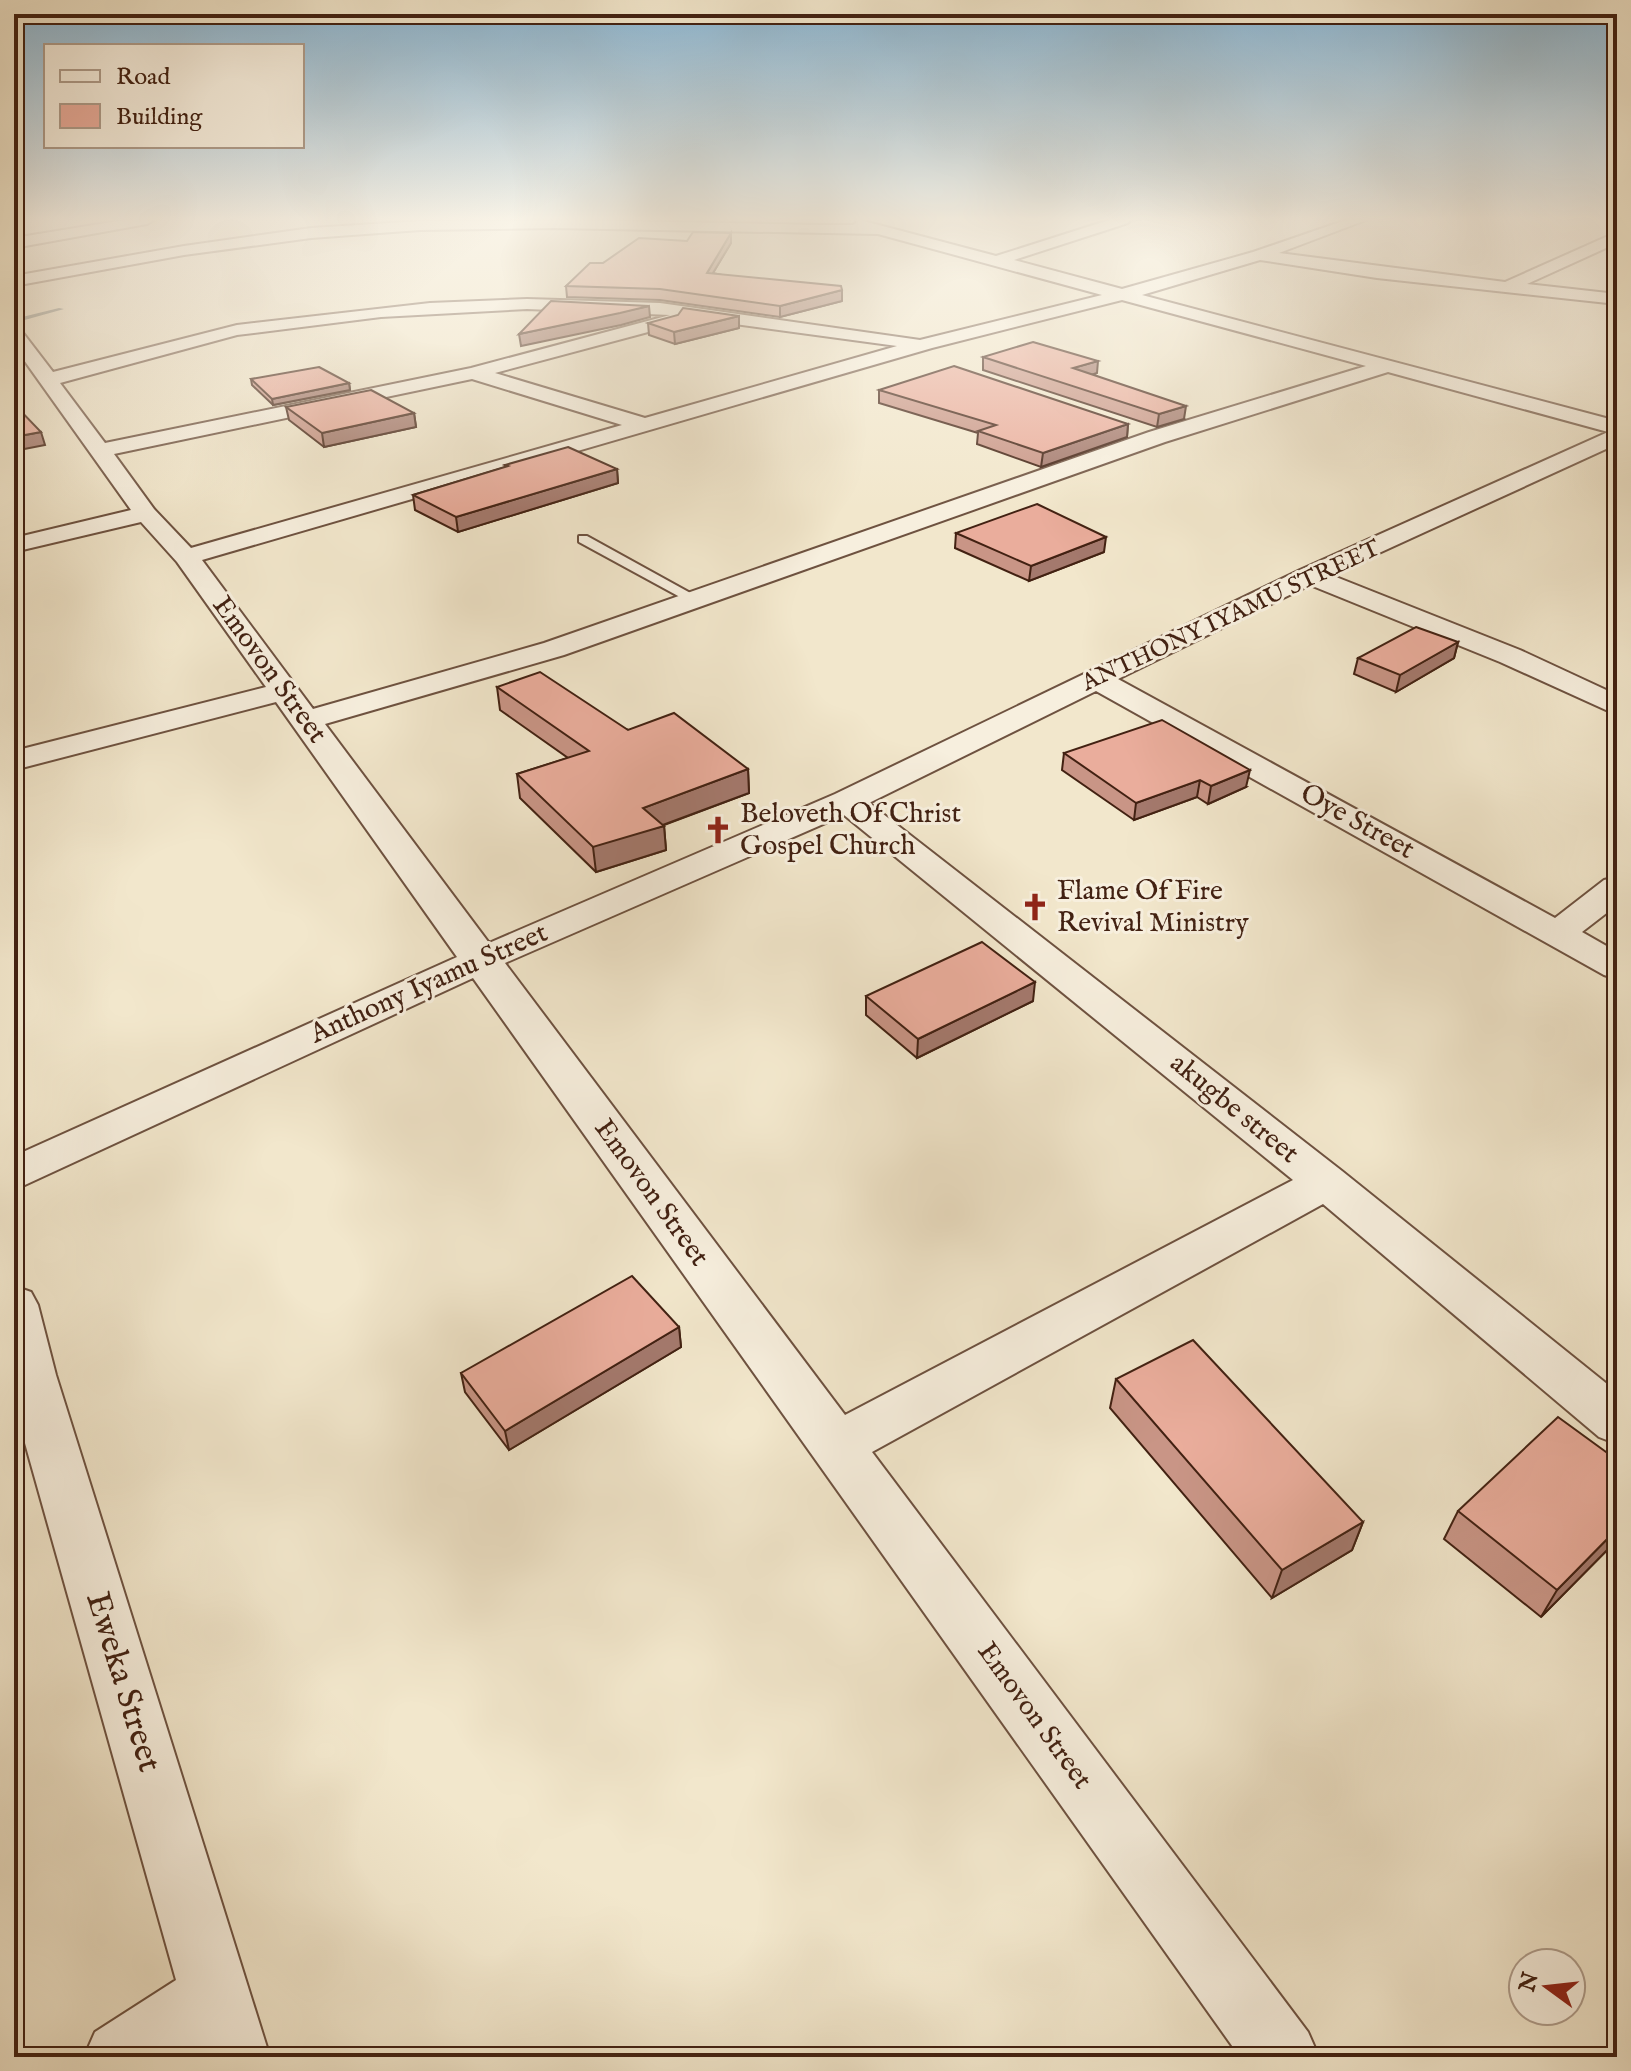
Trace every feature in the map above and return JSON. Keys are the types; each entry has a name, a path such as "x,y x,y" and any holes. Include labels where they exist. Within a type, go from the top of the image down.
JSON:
{"street":[{"path":"49,379 121,364 184,340 359,317"},
{"path":"103,450 473,373 683,317"},
{"path":"725,317 929,354"},
{"path":"186,557 904,353 929,354 1051,317"},
{"path":"1205,317 1617,428"},
{"name":"Emovon Street","path":"14,333 103,450 146,514 186,557 1283,2057"},
{"path":"14,761 295,706 554,649 1157,437 1384,367"},
{"path":"473,373 645,425"},
{"path":"1127,427 1157,437"},
{"name":"ANTHONY IYAMU STREET","path":"847,801 1309,575 1617,436"},
{"path":"14,545 146,514"},
{"path":"1309,575 1510,656 1617,706"},
{"name":"Oye Street","path":"1096,679 1617,967"},
{"name":"Anthony Iyamu Street","path":"14,1174 481,960 847,801"},
{"name":"akugbe street","path":"847,801 1613,1413"},
{"path":"1558,933 1617,888"},
{"path":"837,1445 1326,1182"},
{"name":"Eweka Street","path":"14,1305 22,1379 226,2026"},
{"path":"120,2057 226,2026"}],"lane":[{"path":"583,539 696,600"}],"building":[{"path":"536,317 602,317 519,334"},
{"path":"672,317 736,317 674,332 648,323"},
{"path":"1033,342 1098,361 1073,368 1186,406 1159,414 983,357"},
{"path":"954,366 1128,424 1043,453 978,431 996,425 879,390"},
{"path":"319,367 349,383 272,399 251,379"},
{"path":"371,390 414,413 322,433 286,407"},
{"path":"14,404 41,432 14,437"},
{"path":"568,447 617,469 456,517 413,495 508,466 505,465"},
{"path":"1037,504 1106,537 1031,566 956,533"},
{"path":"1416,627 1458,642 1400,675 1358,658"},
{"path":"540,672 628,730 674,713 748,769 643,808 664,826 593,847 517,774 589,751 497,687"},
{"path":"1162,720 1250,770 1211,786 1200,780 1136,803 1064,753"},
{"path":"982,942 1035,982 918,1039 866,996"},
{"path":"632,1276 679,1327 505,1431 461,1373"},
{"path":"1193,1340 1363,1522 1282,1570 1116,1379"},
{"path":"1558,1417 1617,1460 1617,1529 1557,1590 1458,1511"}],"waterway":[{"path":"14,321 31,317"}],"place":[{"name":"Beloveth Of Christ Gospel Church","path":"718,830"},
{"name":"Flame Of Fire Revival Ministry","path":"1035,907"}]}
